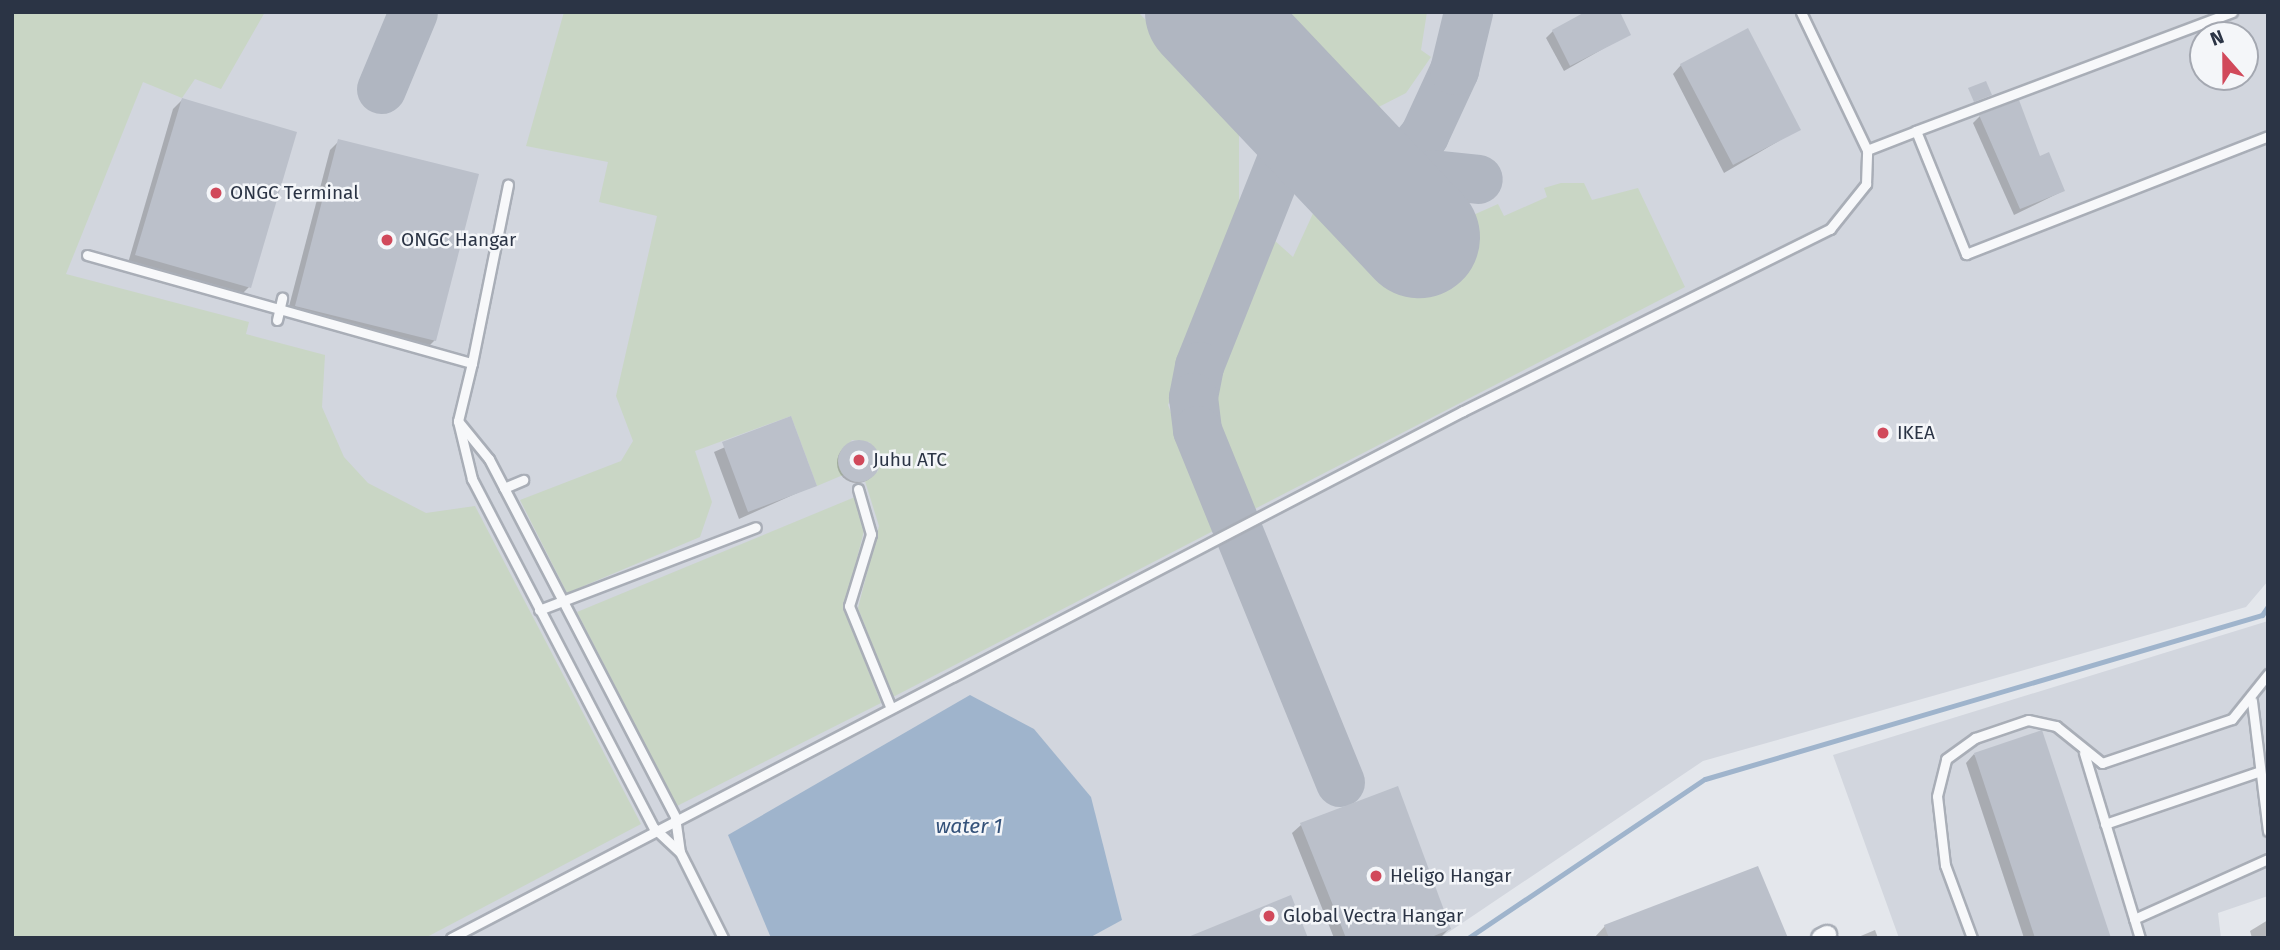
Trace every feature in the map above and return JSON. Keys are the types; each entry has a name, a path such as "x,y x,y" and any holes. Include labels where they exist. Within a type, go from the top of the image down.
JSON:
{"lane":[{"path":"451,938 654,828 890,706 1830,229 1866,184 1867,150 1801,12"},
{"path":"1867,150 2232,12"},
{"path":"1916,131 1966,254 2268,136"},
{"path":"508,185 458,421 472,478 654,828 680,852"},
{"path":"87,255 278,315 472,363"},
{"path":"278,315 282,298"},
{"path":"458,421 478,441 504,488 675,817 680,852 723,938"},
{"path":"504,488 523,480"},
{"path":"858,489 871,534 849,606 890,706"},
{"path":"539,610 756,527"},
{"path":"1972,938 1943,851 1937,796 1946,759 1975,738 2028,720 2056,726 2084,753 2102,763 2232,719 2252,701 2268,674"},
{"path":"2252,701 2258,772 2268,831"},
{"path":"2084,753 2140,938"},
{"path":"2105,824 2258,772"},
{"path":"2134,919 2268,859"}],"shaded area":[{"path":"12,12 2268,12 2268,581 2246,607 1703,761 1440,938 12,938"},
{"path":"2268,621 2268,896 2218,913 2221,938 1899,938 1833,755"}],"green space":[{"path":"12,12 265,12 221,89 195,79 182,98 143,82 66,274 249,322 246,334 325,355 322,407 344,457 368,483 426,513 475,506 641,824 425,938 12,938"},
{"path":"564,12 1138,12 1223,99 1239,134 1239,212 1168,405 1217,529 893,697 858,608 879,526 865,481 878,471 880,456 869,442 852,440 838,456 843,475 817,486 791,416 695,451 712,502 700,537 567,593 520,500 621,461 633,441 616,396 657,216 599,202 608,162 526,146"},
{"path":"1266,12 1427,12 1421,50 1431,57 1406,93 1363,115"},
{"path":"1561,183 1584,183 1592,200 1638,188 1685,287 1239,517 1202,411 1206,370 1264,231 1293,257 1321,196 1399,278 1462,220 1498,204 1504,216 1547,197 1544,188"},
{"path":"855,497 865,527 844,609 881,703 677,806 577,612"}],"water":[{"name":"water 1","path":"970,695 1034,729 1091,797 1122,920 1089,938 771,938 728,835"}],"building":[{"path":"1585,12 1620,12 1631,35 1570,66 1552,30"},
{"path":"1748,28 1801,130 1733,165 1680,64"},
{"path":"1986,81 1992,95 1974,102 1968,88"},
{"name":"ONGC Terminal","path":"182,98 297,132 251,288 135,255"},
{"path":"2019,100 2040,156 2049,152 2065,191 2020,209 1979,115"},
{"name":"ONGC Hangar","path":"338,139 479,174 436,341 295,306"},
{"path":"791,416 817,486 748,512 722,442"},
{"name":"Juhu ATC","path":"859,440 874,446 880,461 874,476 859,482 844,476 838,461 844,446"},
{"path":"2042,730 2111,938 2035,938 1974,753"},
{"name":"Heligo Hangar","path":"1398,786 1451,929 1429,938 1346,938 1300,823"},
{"path":"1758,866 1788,938 1609,938 1604,925"},
{"name":"Global Vectra Hangar","path":"1291,895 1308,938 1188,938 1188,937"}],"waterway":[{"path":"1468,938 1705,779 2262,615 2268,606"}],"taxiway":[{"path":"381,89 413,12"},
{"path":"1377,193 1424,135 1454,70 1468,12"},
{"path":"1300,112 1199,366 1193,397 1197,430 1340,782"},
{"path":"1377,193 1432,174 1478,179"}],"runway":[{"path":"1206,12 1419,237"}],"place":[{"name":"ONGC Terminal","path":"216,193"},
{"name":"ONGC Hangar","path":"387,240"},
{"name":"IKEA","path":"1883,433"},
{"name":"Juhu ATC","path":"859,460"},
{"name":"Heligo Hangar","path":"1376,876"},
{"name":"Global Vectra Hangar","path":"1269,916"}]}
